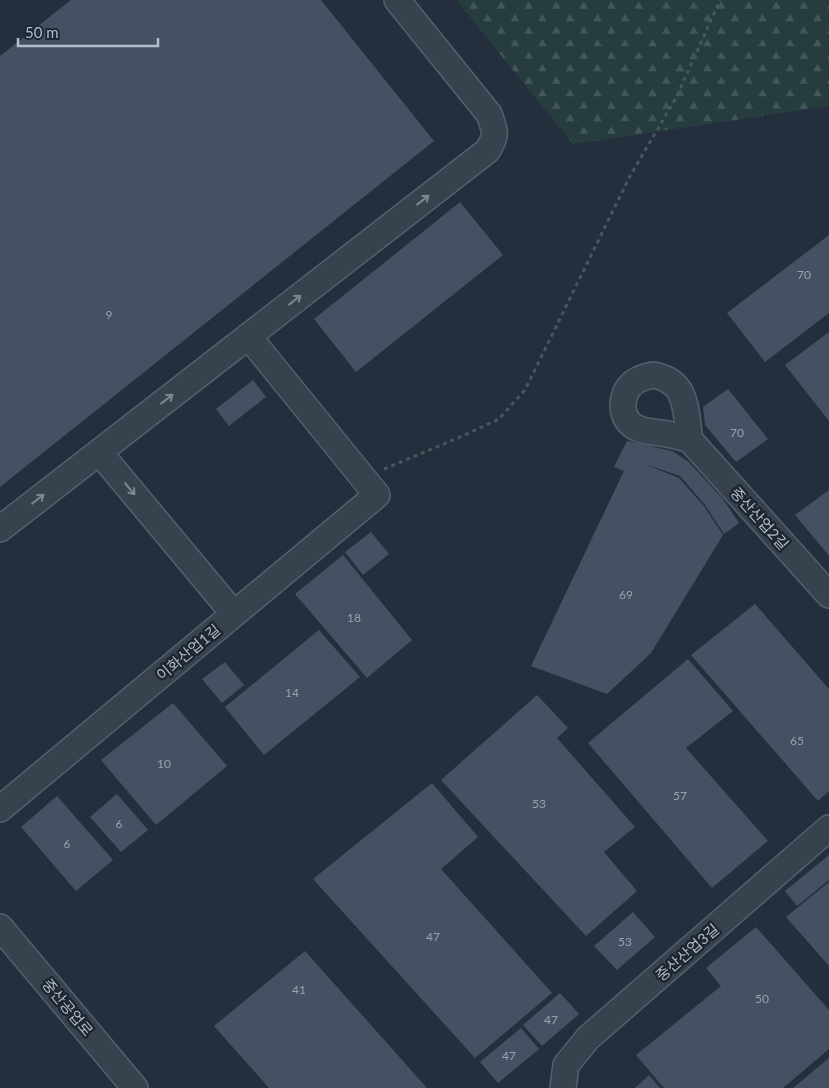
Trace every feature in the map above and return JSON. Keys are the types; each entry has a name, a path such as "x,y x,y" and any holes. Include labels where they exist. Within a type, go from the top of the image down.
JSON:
{"street":[{"path":"0,529 487,151 494,140 494,128 489,114 397,0"},
{"path":"248,336 369,486"},
{"name":"중산산업2길","path":"690,440 829,595"},
{"path":"99,452 234,614"},
{"name":"이화산업1길","path":"0,809 234,614 369,486"},
{"name":"중산산업3길","path":"563,1088 566,1064 588,1038 829,828"},
{"name":"중산공업로","path":"0,927 136,1088"}],"path":[{"path":"369,486 411,459 499,419 525,390 630,176 676,96 720,0"}],"green space":[{"path":"456,0 829,0 829,106 573,144"}],"building":[{"path":"71,0 321,0 434,141 0,487 0,56"},
{"path":"460,202 503,255 356,372 314,319"},
{"path":"829,235 829,313 765,362 727,313"},
{"path":"829,332 829,421 785,365"},
{"path":"253,380 266,397 229,426 216,409"},
{"path":"728,389 768,439 736,462 705,425 703,407"},
{"path":"627,441 672,451 689,462 723,499 739,523 724,534 705,505 680,476 642,463 679,478 704,506 723,535 651,653 607,694 531,666 624,471 614,467"},
{"path":"829,490 829,556 795,515"},
{"path":"371,532 389,554 363,575 345,552"},
{"path":"343,555 412,640 367,678 295,594"},
{"path":"755,604 829,689 829,791 818,801 691,655"},
{"path":"319,630 360,677 264,755 225,707"},
{"path":"688,659 733,711 686,748 768,841 712,888 588,743"},
{"path":"225,662 244,685 222,703 202,679"},
{"path":"537,695 568,728 557,738 635,827 604,852 637,891 586,936 441,780"},
{"path":"173,703 227,766 156,825 101,760"},
{"path":"432,783 478,837 441,869 552,993 475,1058 313,879"},
{"path":"117,794 148,830 121,852 90,817"},
{"path":"57,796 113,860 76,891 21,827"},
{"path":"829,855 829,880 797,906 785,891"},
{"path":"829,882 829,966 786,917"},
{"path":"633,912 655,937 617,970 594,946"},
{"path":"756,927 829,1010 829,1049 783,1088 664,1088 636,1055 721,986 706,968"},
{"path":"305,951 427,1088 269,1088 214,1026"},
{"path":"560,993 579,1014 542,1046 523,1025"},
{"path":"521,1028 539,1049 498,1083 480,1062"},
{"path":"829,1058 829,1088 793,1088"},
{"path":"649,1075 660,1088 635,1088"}]}
